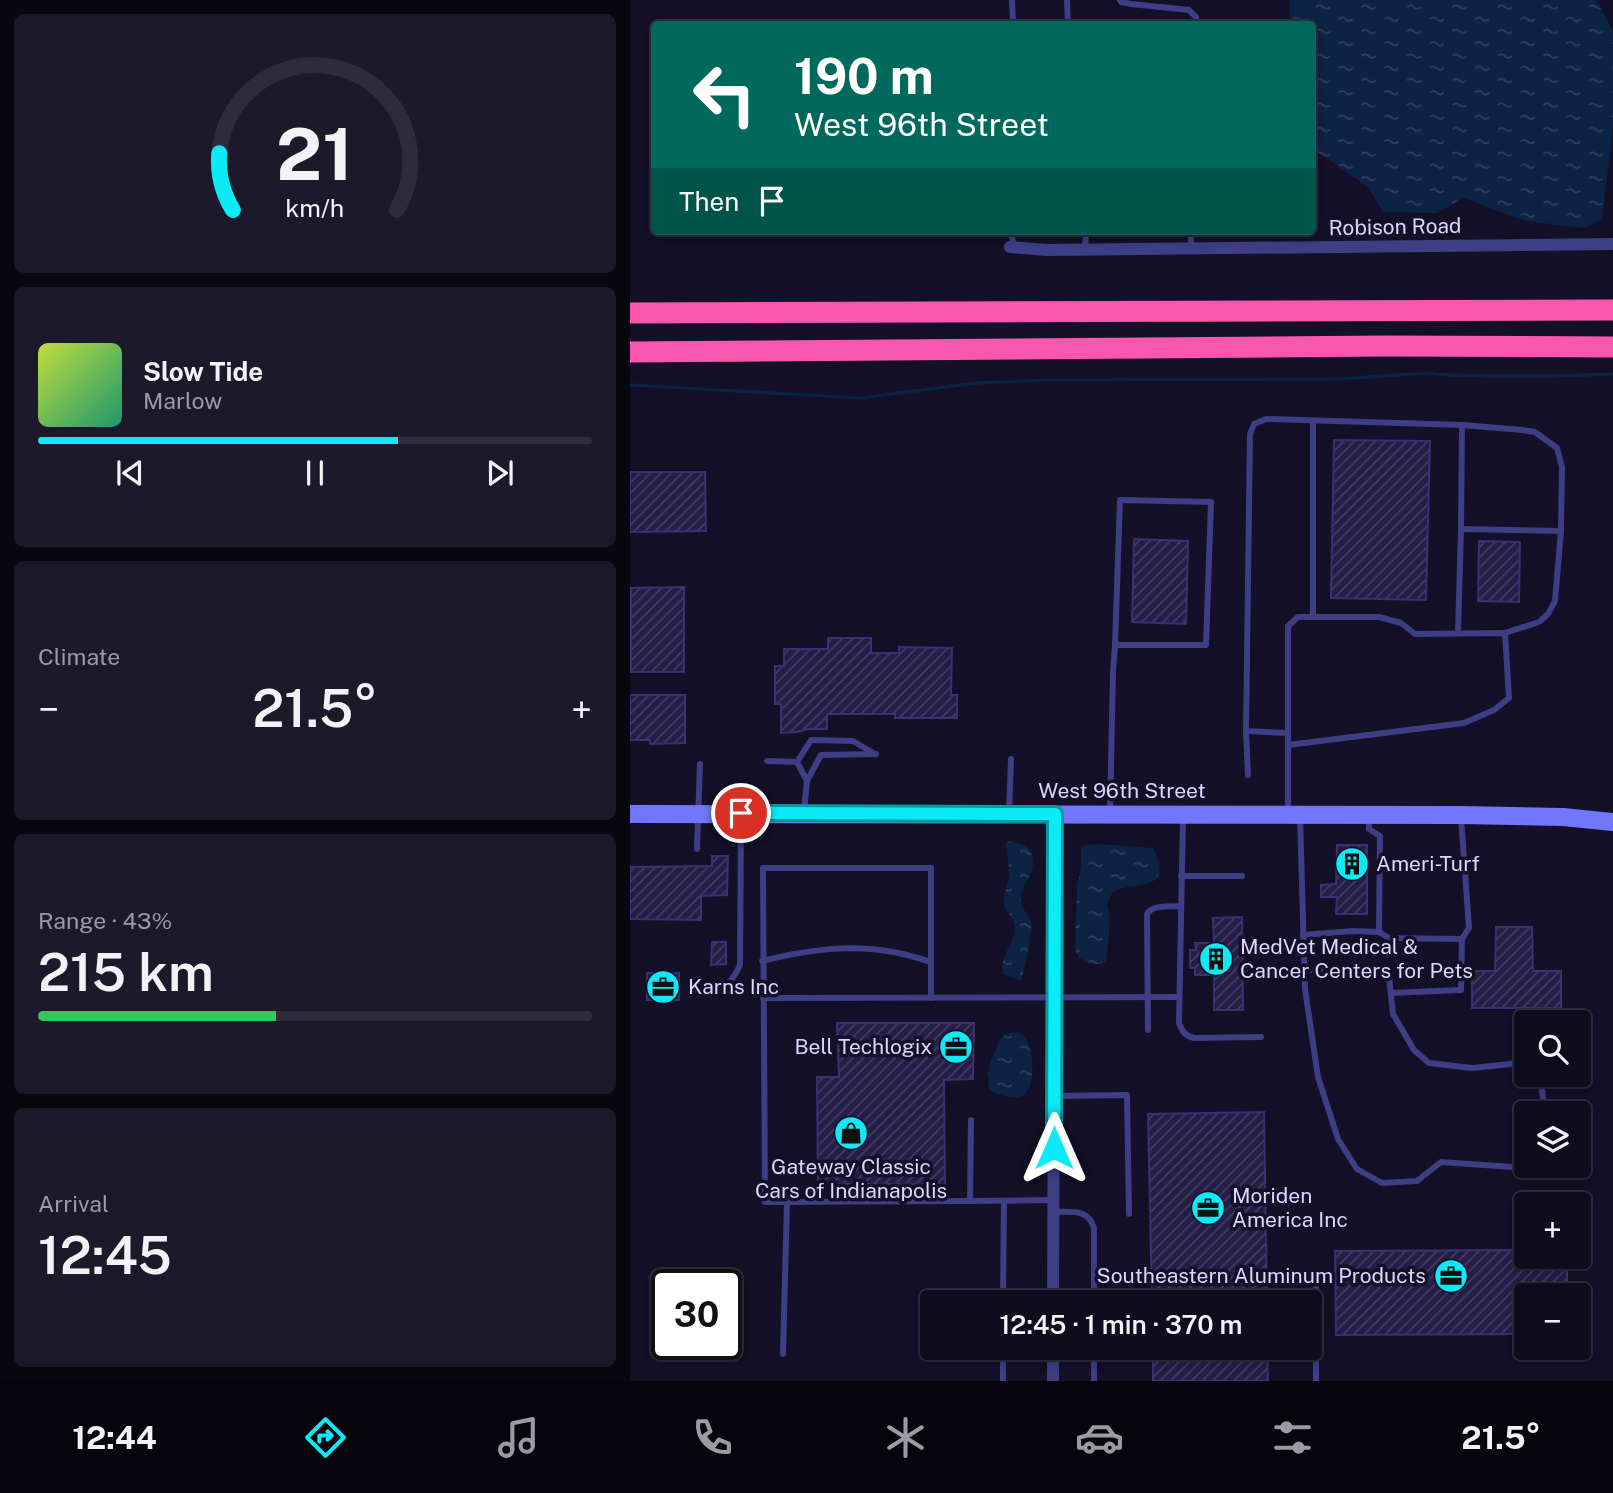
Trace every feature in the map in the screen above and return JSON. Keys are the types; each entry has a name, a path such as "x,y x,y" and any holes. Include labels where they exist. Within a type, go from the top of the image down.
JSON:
{"highway":[{"path":"630,302 792,312"},
{"path":"630,313 1613,310"},
{"path":"630,354 1385,346 1613,347"}],"street":[{"name":"Robison Road","path":"1013,248 1085,250 1613,244"},
{"name":"West 96th Street","path":"630,814 1460,815 1563,817 1613,822"},
{"path":"1054,1290 1055,814"},
{"path":"1053,1360 1053,1381"}],"lane":[{"path":"1012,0 1013,21"},
{"path":"1067,0 1068,21"},
{"path":"1120,0 1131,4 1189,10 1196,17 1196,21"},
{"path":"1011,235 1013,248"},
{"path":"1085,250 1086,235"},
{"path":"1191,235 1191,249"},
{"path":"1248,775 1246,732 1250,434 1254,424 1266,419 1462,425 1535,432 1557,448 1562,467 1561,531 1555,601 1548,614 1539,622 1506,633 1415,634 1401,622 1380,617 1298,617 1288,626 1288,745 1305,989 1318,1077 1338,1139 1357,1169 1382,1184 1417,1181 1441,1162 1514,1165"},
{"path":"1313,421 1313,617"},
{"path":"1458,633 1462,425"},
{"path":"1110,814 1113,672 1120,499 1211,502 1206,645 1115,645"},
{"path":"1461,529 1561,531"},
{"path":"1288,745 1464,723 1494,710 1509,698 1506,633"},
{"path":"1246,732 1288,733"},
{"path":"797,762 811,740 853,741 876,754 821,755 807,781 804,813"},
{"path":"1009,814 1011,759"},
{"path":"767,761 797,762"},
{"path":"797,762 807,781"},
{"path":"697,849 700,764"},
{"path":"706,987 727,985 740,965 741,813"},
{"path":"1183,814 1179,1023 1183,1032 1194,1038 1261,1037"},
{"path":"1369,815 1369,830 1380,836 1378,932"},
{"path":"1391,993 1461,990 1462,939 1469,928 1460,815"},
{"path":"931,998 931,869 763,868 765,1202 1004,1201 1054,1206 1083,1214 1093,1223 1094,1290"},
{"path":"1181,876 1242,876"},
{"path":"1148,1030 1146,914 1153,908 1181,906"},
{"path":"1303,935 1353,931 1378,932 1389,938 1462,939"},
{"path":"762,961 818,950 861,948 895,952 931,962"},
{"path":"1304,970 1371,969 1389,976 1393,1014 1414,1050 1429,1063 1472,1068 1514,1064"},
{"path":"763,998 1179,996"},
{"path":"1054,1096 1127,1095 1129,1214"},
{"path":"970,1201 971,1120"},
{"path":"1003,1290 1004,1201"},
{"path":"783,1354 787,1202"},
{"path":"1316,1283 1316,1381"},
{"path":"1003,1360 1003,1381"},
{"path":"1094,1360 1094,1381"}],"water":[{"path":"1290,0 1597,0 1613,32 1613,126 1602,219 1584,228 1525,221 1464,198 1437,213 1383,212 1368,187 1316,152 1316,21 1290,21"},
{"path":"1010,841 1029,849 1033,862 1021,896 1031,925 1021,981 1003,974 1002,968 1015,928 1004,904 1009,876 1006,844"},
{"path":"1098,844 1153,848 1159,864 1159,874 1147,884 1127,887 1111,895 1107,906 1109,940 1106,960 1096,964 1084,961 1075,950 1081,848"},
{"path":"1009,1033 1018,1033 1025,1038 1031,1055 1030,1085 1026,1092 1017,1097 989,1090 991,1060 1001,1038"}],"building":[{"path":"1334,440 1430,441 1426,600 1331,598"},
{"path":"630,472 705,472 706,531 630,532"},
{"path":"1134,539 1188,541 1186,624 1132,622"},
{"path":"1479,541 1520,542 1519,602 1478,601"},
{"path":"684,587 684,672 631,672 631,588"},
{"path":"828,638 871,638 871,653 899,653 899,647 952,648 951,695 957,695 957,718 827,714 827,729 781,733 781,704 775,704 775,666 784,666 784,649 828,649"},
{"path":"630,695 685,695 685,743 650,744 650,740 630,740"},
{"name":"Ameri-Turf","path":"1337,845 1367,845 1367,914 1336,914 1337,897 1321,897 1321,885 1336,884"},
{"path":"712,856 728,856 727,895 701,896 701,920 630,919 630,867 712,866"},
{"name":"MedVet Medical & Cancer Centers for Pets","path":"1242,917 1243,1010 1214,1010 1214,975 1195,975 1195,968 1190,968 1190,950 1196,950 1195,943 1214,943 1213,918"},
{"path":"1496,927 1532,927 1533,971 1561,971 1561,1008 1472,1008 1472,971 1495,971"},
{"path":"712,942 726,942 726,964 711,965"},
{"name":"Karns Inc","path":"647,973 679,973 679,1000 647,1000"},
{"path":"837,1023 974,1023 973,1079 944,1080 945,1184 818,1184 817,1077 839,1077"},
{"name":"Moriden America Inc","path":"1264,1112 1267,1290 1152,1290 1148,1114"},
{"name":"Southeastern Aluminum Products","path":"1514,1250 1514,1269 1567,1269 1567,1283 1514,1283 1514,1334 1336,1335 1335,1251"},
{"path":"1153,1360 1267,1360 1268,1381 1153,1381"}],"waterway":[{"path":"630,385 860,398 977,383 1048,380 1339,379 1427,373 1489,376 1613,374"}],"place":[{"name":"Ameri-Turf","path":"1352,864"},
{"name":"MedVet Medical & Cancer Centers for Pets","path":"1216,959"},
{"name":"Karns Inc","path":"663,987"},
{"name":"Bell Techlogix","path":"956,1047"},
{"name":"Gateway Classic Cars of Indianapolis","path":"851,1133"},
{"name":"Moriden America Inc","path":"1208,1208"},
{"name":"Southeastern Aluminum Products","path":"1451,1276"}],"route":[{"path":"741,813 1055,814 1054,1148"}]}
